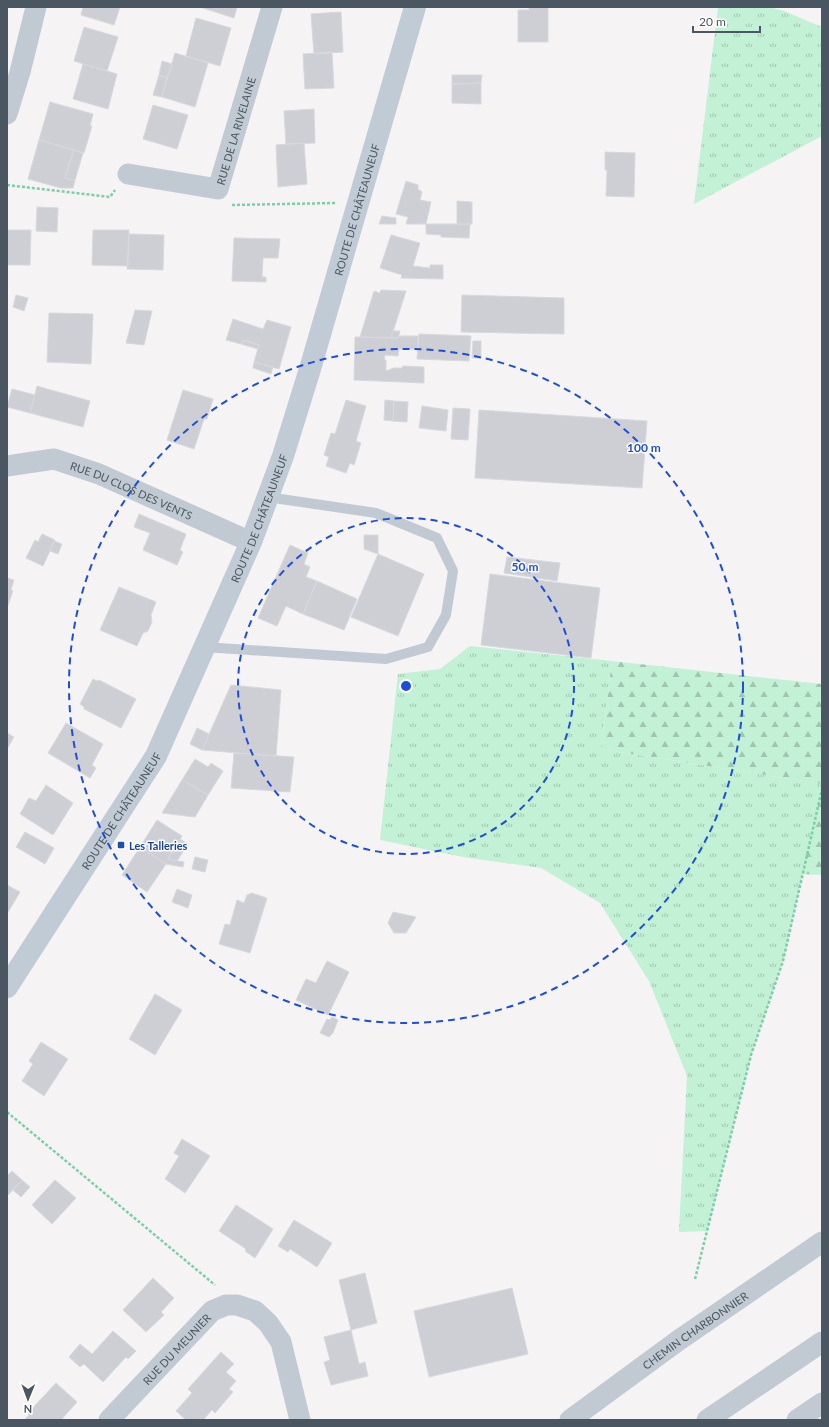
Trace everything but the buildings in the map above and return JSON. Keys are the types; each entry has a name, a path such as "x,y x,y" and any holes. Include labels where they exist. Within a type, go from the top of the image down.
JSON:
{"main road":[{"name":"ROUTE DE CHÂTEAUNEUF","path":"7,987 156,756 251,542 283,456 310,369 415,7"}],"street":[{"path":"7,114 20,72 36,7"},
{"name":"RUE DE LA RIVELAINE","path":"128,174 218,189 272,7"},
{"name":"RUE DU CLOS DES VENTS","path":"7,466 54,459 99,474 251,542"},
{"name":"CHEMIN CHARBONNIER","path":"570,1420 679,1340 822,1242"},
{"path":"226,1305 237,1305 255,1311 268,1323 281,1342 300,1420"},
{"name":"RUE DU MEUNIER","path":"109,1420 212,1311 226,1305"},
{"path":"707,1420 822,1342"},
{"path":"797,1420 822,1403"}],"lane":[{"path":"204,647 386,659 428,647 446,615 453,571 437,538 376,513 267,497"}],"path":[{"path":"7,185 110,197 128,174"},
{"path":"218,189 229,206 358,203"},
{"path":"696,1279 750,1055 783,961 822,789"},
{"path":"7,1112 214,1283 226,1305"}],"green space":[{"path":"718,7 769,7 784,11 822,27 822,136 694,204"},
{"path":"470,646 612,661 601,749 822,784 783,961 751,1055 707,1231 679,1232 687,1076 649,981 600,903 541,868 463,857 380,840 398,674 440,669"},
{"path":"612,661 822,684 822,784 601,749"},
{"path":"822,789 822,875 802,874"}],"place":[{"name":"Les Talleries","path":"121,845"}]}
